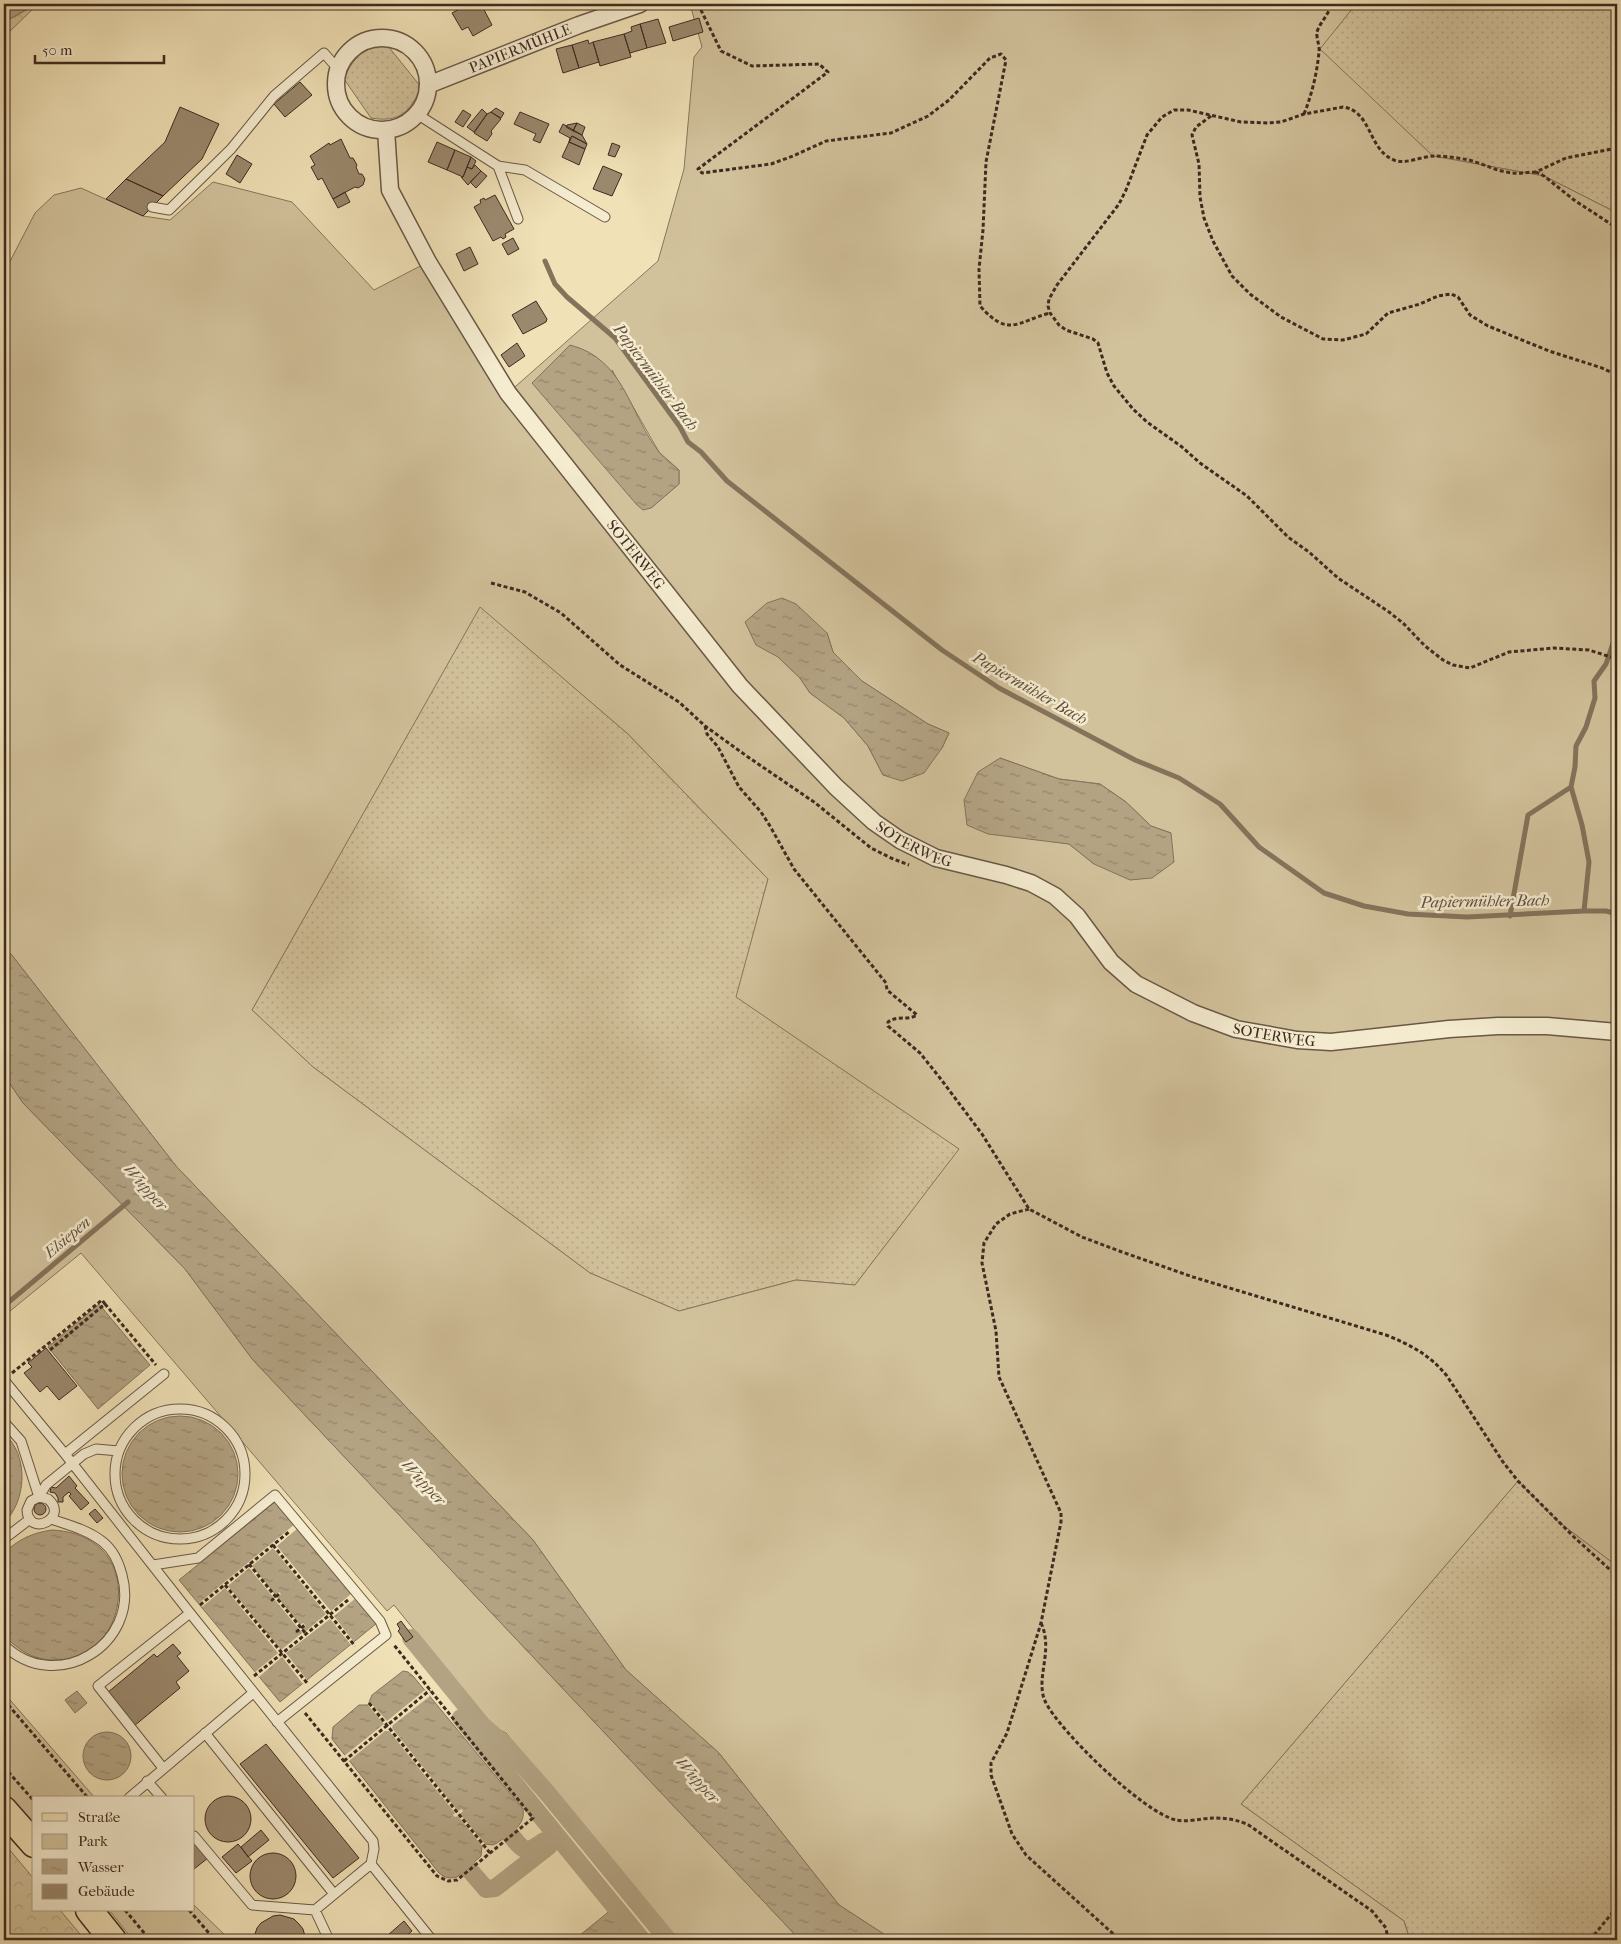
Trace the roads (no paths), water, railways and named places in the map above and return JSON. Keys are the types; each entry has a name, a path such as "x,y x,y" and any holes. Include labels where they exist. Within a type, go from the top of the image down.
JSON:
{"main road":[{"path":"4,1810 32,1842"},
{"path":"91,1912 113,1940"}],"street":[{"name":"PAPIERMÜHLE","path":"428,85 578,25 640,4"},
{"path":"384,38 398,41 410,48 420,58 426,71 428,85 425,100 417,114 403,125 386,130 371,129 357,122 346,112 338,99 335,84 338,69 345,56 356,46 369,40 384,38"},
{"name":"SOTERWEG","path":"386,130 390,190 428,262 508,393 740,686 836,787 874,822 900,840 936,858 1006,875 1031,883 1055,896 1077,916 1111,962 1136,984 1193,1013 1236,1028 1297,1040 1331,1042 1449,1029 1498,1026 1547,1026 1617,1032"}],"lane":[{"path":"152,207 169,210 231,149 274,96 324,53 338,69"},
{"path":"417,114 498,166 525,170 605,217"},
{"path":"498,166 518,219"},
{"path":"65,1454 164,1374"},
{"path":"4,1380 373,1841 374,1849 370,1864 315,1910 252,1905 195,1837"},
{"path":"167,1410 189,1410 210,1417 228,1430 240,1449 245,1470 242,1492 233,1512 218,1528 199,1537 178,1540 158,1536 140,1526 125,1510 117,1492 114,1471 119,1451 130,1432 147,1418 167,1410"},
{"path":"4,1422 21,1441 39,1497"},
{"path":"39,1497 48,1499 54,1511 51,1519 38,1524 30,1519 27,1514 28,1505 30,1501 39,1497 46,1485 84,1454 96,1449 119,1451"},
{"path":"153,1566 198,1558 275,1495 380,1622 386,1635 277,1722"},
{"path":"4,1539 30,1519"},
{"path":"4,1645 12,1652 32,1662 55,1666 78,1662 98,1650 114,1633 123,1611 125,1586 119,1563 104,1543 82,1529 51,1519"},
{"path":"163,1768 98,1686 190,1613"},
{"path":"131,1796 254,1693"},
{"path":"205,1733 334,1894"},
{"path":"148,1781 160,1796"},
{"path":"370,1864 432,1940"},
{"path":"315,1910 329,1940"}],"water":[{"path":"4,4 37,4 4,22"},
{"path":"570,345 588,352 603,362 624,389 649,437 661,455 679,470 679,484 651,508 643,510 637,505 532,383"},
{"path":"782,598 796,604 827,633 833,652 862,681 928,724 949,733 942,748 924,773 902,781 883,775 868,746 844,718 810,693 800,678 778,657 756,645 745,622 767,603"},
{"path":"1000,758 1059,779 1100,784 1126,802 1151,826 1171,833 1174,862 1152,878 1130,880 1094,864 1069,844 988,834 967,825 964,800 978,772"},
{"name":"Wupper","path":"4,947 176,1166 533,1540 626,1670 719,1753 839,1905 893,1940 800,1940 253,1360 185,1269 23,1103 4,1075"},
{"path":"99,1304 150,1365 98,1409 48,1347"},
{"path":"180,1416 202,1420 221,1433 234,1452 238,1474 234,1496 221,1515 202,1528 180,1532 158,1528 139,1515 126,1496 122,1474 126,1452 139,1433 158,1420"},
{"path":"4,1433 18,1454 22,1478 17,1502 12,1513 4,1523"},
{"path":"276,1501 377,1623 280,1702 179,1580"},
{"path":"52,1530 85,1538 107,1556 117,1580 117,1606 108,1630 91,1649 66,1660 35,1657 22,1651 4,1636 4,1553 26,1537"},
{"path":"403,1671 413,1676 523,1809 522,1820 516,1829 493,1845 485,1844 482,1846 481,1856 457,1877 447,1878 439,1873 332,1739 333,1727 359,1705 368,1705 372,1695"},
{"path":"77,1691 87,1703 75,1713 65,1700"},
{"path":"102,1732 112,1732 124,1739 131,1751 131,1761 124,1773 112,1780 102,1780 94,1776 87,1769 83,1761 83,1751 87,1743 94,1736"},
{"path":"612,1909 638,1940 574,1940"}],"waterway":[{"name":"Papiermühler Bach","path":"545,261 555,284 567,297 615,338 680,427 688,442 701,452 727,481 942,650 999,688 1135,760 1179,778 1220,804 1259,847 1324,893 1364,906 1408,914 1467,917 1584,911 1606,911 1617,914"},
{"path":"1510,916 1528,815 1571,787 1575,767 1576,746 1586,727 1595,698 1594,681 1606,664 1617,631"},
{"path":"1571,787 1582,825 1589,862 1584,911"},
{"name":"Elsiepen","path":"4,1306 128,1202"},
{"path":"411,1638 482,1725 505,1745 548,1794 668,1940"},
{"path":"461,1718 642,1940"},
{"path":"509,1833 525,1849 532,1848 544,1841"},
{"path":"468,1868 486,1889 495,1888 549,1846"}]}
